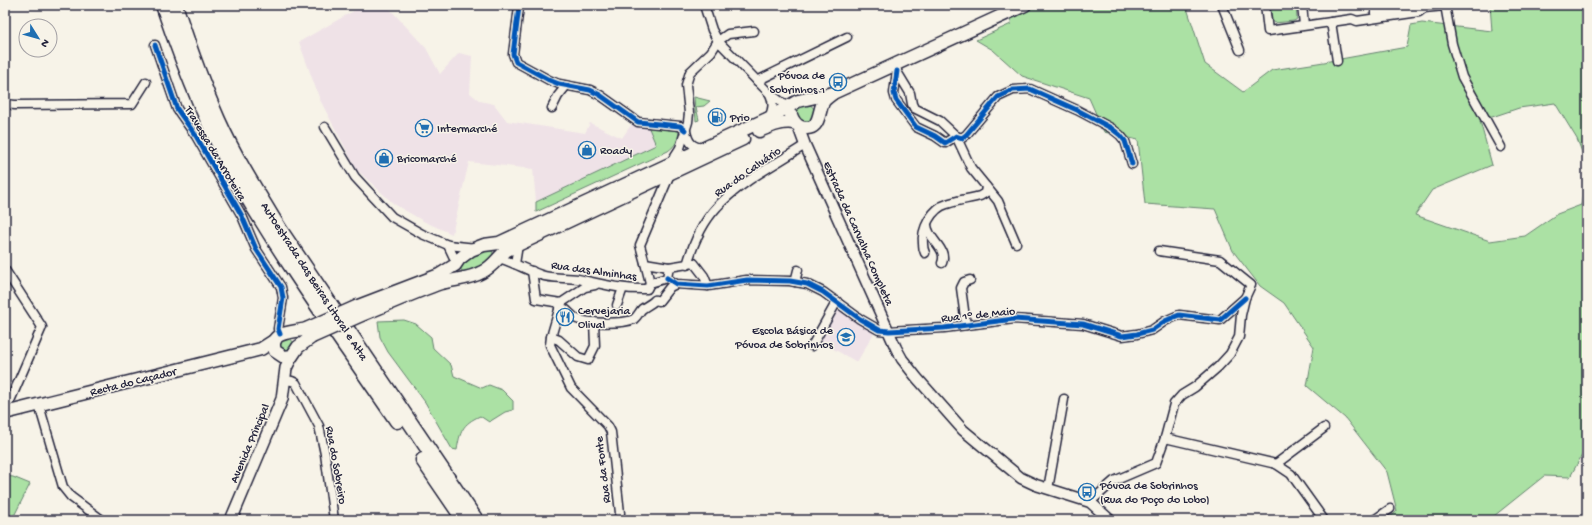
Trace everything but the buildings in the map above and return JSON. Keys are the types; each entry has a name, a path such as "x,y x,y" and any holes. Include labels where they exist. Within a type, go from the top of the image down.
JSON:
{"highway":[{"name":"Autoestrada das Beiras Litoral e Alta","path":"163,5 183,63 210,128 241,186 306,290 464,520"},
{"name":"Autoestrada das Beiras Litoral e Alta","path":"174,5 193,59 218,121 250,180 280,230 476,520"}],"main road":[{"path":"361,310 441,283 462,277 470,277 483,272 495,263 507,250 648,184 670,168 703,148 769,118 798,101 833,93 895,68 1025,5"},
{"path":"279,342 309,333 439,275 471,250 484,245 498,243 772,125 786,122 807,128 812,127 818,120 824,101 833,93"},
{"path":"807,99 816,103 820,111"},
{"path":"791,106 791,114 796,124"},
{"path":"491,245 497,249 498,258"},
{"path":"456,263 456,273 462,277"},
{"path":"279,342 284,358 295,352 309,333"},
{"path":"279,342 292,334 297,340 295,352"},
{"name":"Recta do Caçador","path":"7,407 33,406 261,349 279,342"},
{"name":"Avenida Principal","path":"279,342 285,377"},
{"name":"Avenida Principal","path":"231,520 277,413 282,399 288,363 295,352"}],"street":[{"path":"704,5 712,30 718,41 769,93 791,106"},
{"path":"1222,5 1240,50"},
{"path":"1265,5 1268,31 1352,19 1357,21 1419,12 1424,8 1445,6 1452,44 1462,77 1502,147"},
{"path":"1302,5 1304,26"},
{"path":"519,7 513,54 516,62 540,76 566,86 590,90 600,94 638,122 680,126 686,130"},
{"path":"1331,22 1337,62"},
{"path":"654,300 649,286 640,245 686,130 689,113 687,78 690,72 711,52 718,41 728,34 754,31"},
{"path":"757,81 847,37"},
{"name":"Travessa da Arroteira","path":"155,45 177,109 196,136 242,216 256,249 282,287 283,298 278,329 279,342"},
{"path":"895,68 910,93 914,108 940,121 956,136 971,168 998,201 1016,243"},
{"path":"895,68 894,93 896,100 916,127 935,136 945,143 956,136"},
{"path":"5,104 132,104 135,102 146,82"},
{"path":"552,108 558,96 566,86"},
{"path":"956,136 962,138 966,135 994,101 1005,92 1022,88 1030,89 1077,110 1111,128 1125,141 1132,164"},
{"path":"769,93 773,101 773,109 769,118"},
{"name":"Estrada da Carvalha Completa","path":"796,124 884,328 902,359 963,430 1021,478 1048,489 1090,502"},
{"path":"325,127 357,180 392,217 422,234 448,245 476,248"},
{"path":"805,145 805,134 812,127"},
{"path":"686,130 687,140 697,147 703,148"},
{"name":"Rua do Calvário","path":"687,265 703,226 716,208 742,186 805,145"},
{"path":"648,184 656,190 659,197"},
{"path":"925,253 922,244 927,224 932,214 940,207 947,204 980,196 985,193 986,187"},
{"path":"927,224 928,231 944,252 942,262"},
{"path":"448,245 456,263"},
{"path":"498,258 515,264 518,245"},
{"path":"1110,520 1090,502 1114,481 1156,462 1165,438 1174,404 1182,395 1218,367 1230,354 1240,336 1241,315 1250,285 1220,260 1159,251"},
{"path":"645,263 669,267 694,264 704,276 708,286"},
{"name":"Rua das Alminhas","path":"515,264 541,275 578,279 634,290 649,286 667,278"},
{"path":"669,267 667,278 676,284 708,286 747,280 807,284 837,301 860,319 884,328"},
{"path":"5,270 42,327 7,407"},
{"path":"795,282 798,270"},
{"path":"532,271 536,299 560,306 578,320 594,322 630,320 635,318 643,308 649,306 654,300"},
{"path":"966,325 961,288 964,282 970,280"},
{"path":"594,322 595,346 588,360 578,357 559,340 550,339 560,306 585,287 598,284"},
{"path":"654,300 659,301 670,287 676,284"},
{"path":"617,305 623,288"},
{"name":"Rua 1° de Maio","path":"884,328 944,328 1014,319 1083,324 1122,336 1152,330 1165,320 1179,315 1220,320 1245,298"},
{"path":"812,346 837,301"},
{"name":"Rua da Fonte","path":"550,339 556,359 571,388 608,426 611,432 620,513 618,520"},
{"name":"Rua do Sobreiro","path":"285,377 296,383 319,426 328,474 334,520"},
{"path":"1048,489 1064,399"},
{"path":"33,406 63,486 71,497 102,520"},
{"path":"1276,464 1324,428"},
{"path":"1165,438 1276,464 1291,474 1324,520"},
{"path":"1374,520 1390,509"}],"shaded area":[{"path":"364,5 386,5 426,48 440,74 459,53 472,56 470,93 480,101 494,104 507,121 585,133 590,123 622,138 631,125 648,126 656,145 536,202 533,169 469,162 452,234 425,222 394,204 357,170 320,100 299,42"},
{"name":"Escola Básica de Póvoa de Sobrinhos","path":"838,307 874,333 857,362 819,341"}],"green space":[{"path":"1012,5 1186,5 1205,64 1243,92 1272,70 1407,47 1411,25 1422,23 1492,31 1490,5 1587,5 1587,165 1577,139 1555,103 1519,108 1480,121 1492,165 1432,190 1415,215 1490,241 1525,236 1557,214 1581,205 1587,172 1587,446 1570,477 1544,476 1489,520 1387,520 1397,511 1387,472 1345,418 1307,386 1314,347 1284,303 1260,286 1233,251 1215,209 1145,204 1138,140 1104,132 1089,98 1022,76 993,50 976,40 1011,24"},
{"path":"1270,5 1296,5 1297,19 1294,21 1274,23 1272,20"},
{"path":"694,97 710,101 704,106 696,107 699,120 696,121"},
{"path":"806,104 812,107 815,113 812,119 806,122 800,119 797,113 800,107"},
{"path":"648,126 679,131 678,138 673,147 668,151 536,212 536,202 656,145"},
{"path":"486,250 493,252 492,258 482,266 470,272 462,271 460,268 464,262"},
{"path":"404,320 416,324 431,337 433,348 451,365 454,376 482,388 489,385 502,390 513,401 513,410 505,412 489,422 480,416 469,422 461,433 457,450 452,449 425,402 388,352 380,337 378,321"},
{"path":"289,337 294,343 292,351 282,352 278,343"},
{"path":"5,476 13,477 30,484 12,520 5,520"}],"cycle path":[{"path":"519,7 513,54 516,62 559,84 590,90 600,95 638,122 680,126 685,130"},
{"path":"155,45 177,109 196,136 242,216 256,249 281,287 283,298 278,329 280,334"},
{"path":"897,71 894,93 896,100 916,127 935,136 945,143 956,136 962,138 966,135 998,97 1013,90 1030,89 1077,110 1111,128 1125,141 1132,164"},
{"path":"667,278 676,284 708,286 747,280 790,281 807,284 823,292 860,319 879,330 889,331 944,328 1014,319 1083,324 1122,336 1152,330 1165,321 1179,315 1220,320 1245,298"}],"place":[{"name":"Póvoa de Sobrinhos 1","path":"838,82"},
{"name":"Prio","path":"717,117"},
{"name":"Intermarché","path":"424,128"},
{"name":"Roady","path":"587,150"},
{"name":"Bricomarché","path":"384,158"},
{"name":"Cervejaria Olival","path":"565,317"},
{"name":"Escola Básica de Póvoa de Sobrinhos","path":"846,337"},
{"name":"Póvoa de Sobrinhos (Rua do Poço do Lobo)","path":"1087,492"}]}
